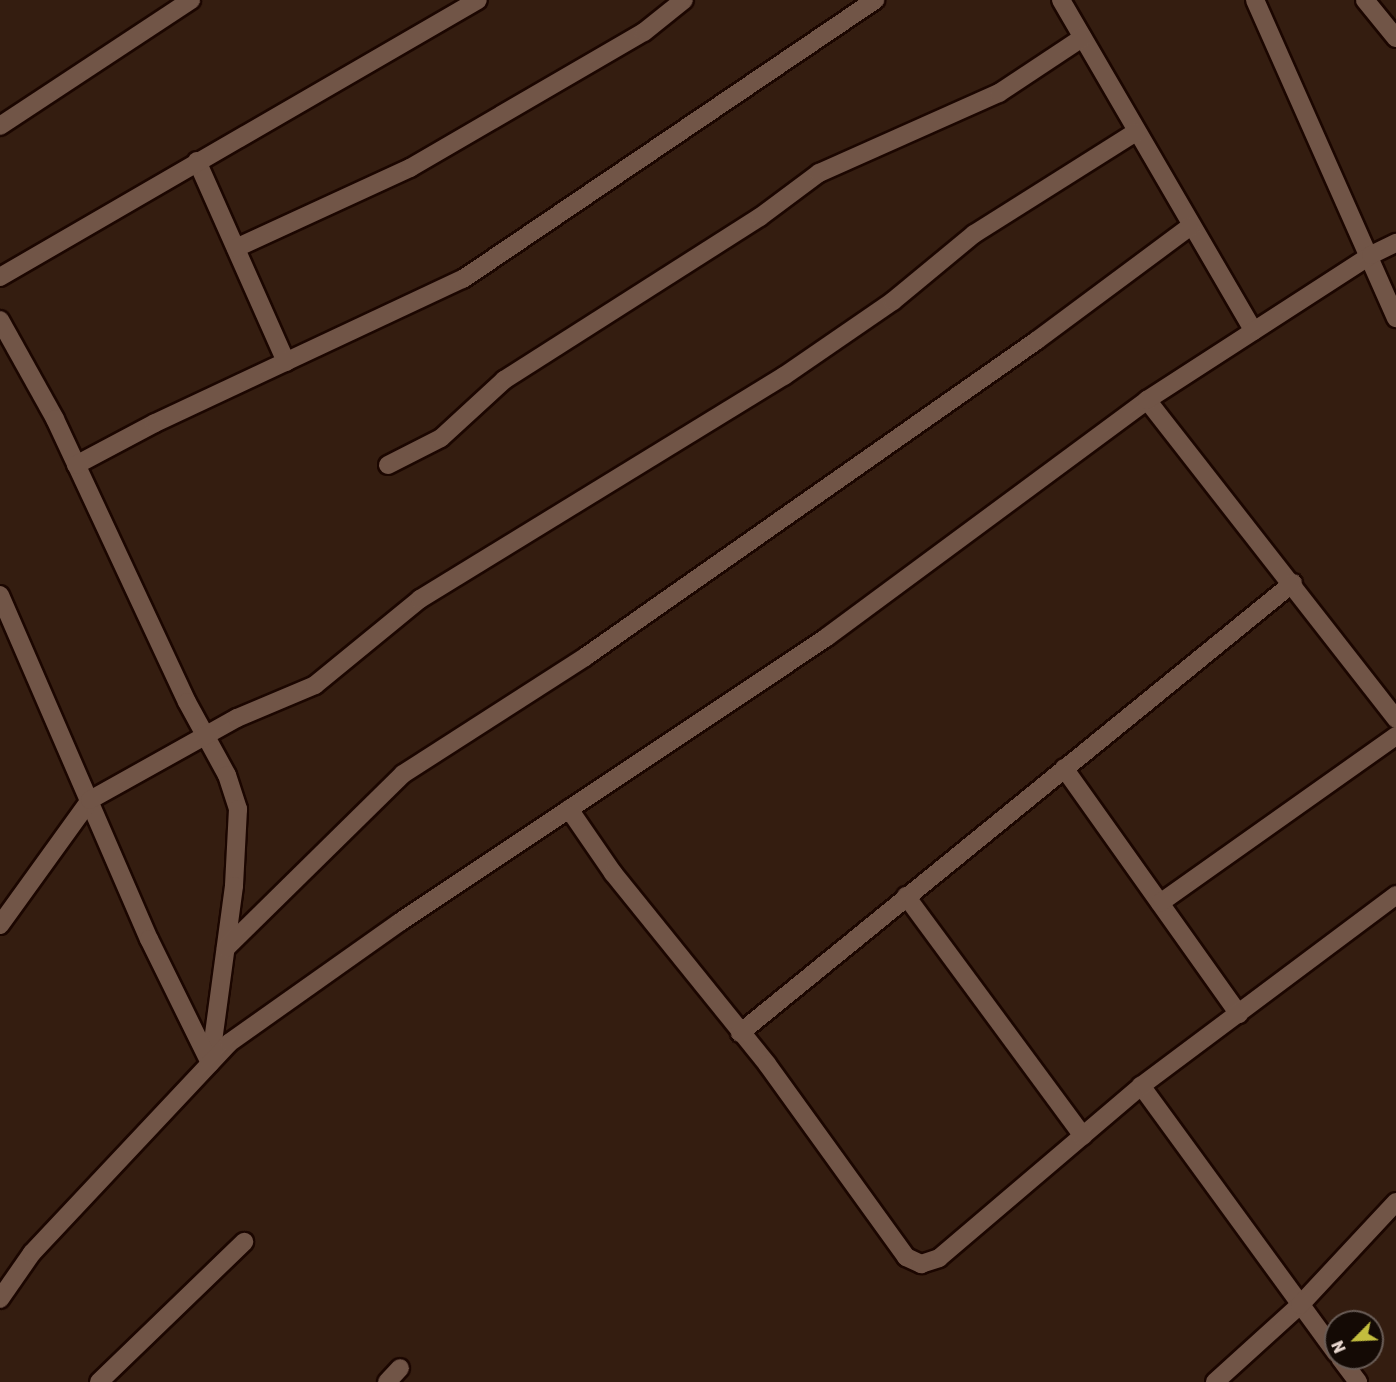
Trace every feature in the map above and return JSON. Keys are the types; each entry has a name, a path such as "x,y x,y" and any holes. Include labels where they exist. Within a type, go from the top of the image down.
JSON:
{"street":[{"path":"0,126 191,0"},
{"path":"0,277 478,0"},
{"path":"236,248 325,210 420,163 644,32 684,0"},
{"path":"76,465 154,423 463,279 875,0"},
{"path":"1061,0 1254,331"},
{"path":"1255,0 1302,113 1371,255 1396,318"},
{"path":"1365,0 1393,29"},
{"path":"388,465 441,438 504,380 760,218 819,173 999,93 1083,38"},
{"path":"0,925 90,800 206,734 315,686 420,599 784,376 892,301 974,234 1136,132"},
{"path":"197,161 286,362"},
{"path":"225,948 403,774 585,657 1036,340 1191,226"},
{"path":"0,1299 32,1253 229,1042 568,808 826,638 1148,400 1371,255 1396,243"},
{"path":"0,320 20,350 187,702 228,775 238,809 225,948 210,1063"},
{"path":"1148,400 1293,583 1396,719"},
{"path":"740,1033 1293,583"},
{"path":"0,596 149,939 210,1063"},
{"path":"1160,903 1396,736"},
{"path":"1064,768 1239,1014"},
{"path":"568,808 613,873 767,1064 906,1257 921,1264 939,1258 1141,1086 1396,895"},
{"path":"906,896 1083,1136"},
{"path":"1141,1086 1324,1337"},
{"path":"1215,1382 1300,1305 1396,1202"},
{"path":"99,1382 244,1242"},
{"path":"387,1382 400,1368"}]}
